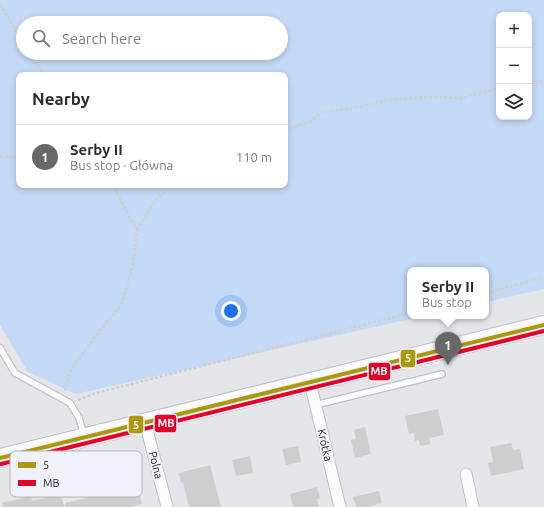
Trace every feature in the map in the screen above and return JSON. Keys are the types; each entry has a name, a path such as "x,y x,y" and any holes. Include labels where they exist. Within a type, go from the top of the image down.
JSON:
{"main road":[{"path":"29,451 544,325"},
{"path":"0,458 10,456"}],"street":[{"name":"Krótka","path":"310,382 340,507"},
{"name":"Polna","path":"145,422 167,507"},
{"path":"466,474 473,507"}],"lane":[{"path":"0,348 15,373 70,403 79,418 84,438"},
{"path":"316,405 442,374"}],"path":[{"path":"0,4 16,30"},
{"path":"34,60 41,72"},
{"path":"532,83 544,81"},
{"path":"288,129 312,121 320,113 389,100 430,97 463,98 496,89"},
{"path":"0,156 16,158"},
{"path":"114,188 137,230"},
{"path":"63,399 69,373 95,337 122,304 133,264 137,230 155,201 168,188"},
{"path":"489,291 544,277"},
{"path":"70,403 96,393 407,314"}],"shaded area":[{"path":"0,0 544,0 544,289 489,301 489,267 407,267 407,319 411,319 76,394 28,372 0,325"}],"building":[{"path":"438,409 444,435 429,438 431,444 420,446 419,440 415,441 414,433 409,434 405,416"},
{"path":"365,427 371,454 355,458 351,440 356,439 354,430"},
{"path":"511,443 513,450 520,449 524,469 491,476 488,463 493,462 490,447"},
{"path":"298,446 301,462 286,465 282,449"},
{"path":"250,456 253,473 236,476 232,460"},
{"path":"210,465 221,507 189,507 183,482 181,483 179,473"},
{"path":"317,487 320,498 317,499 319,507 293,507 290,494"},
{"path":"379,491 382,503 368,507 356,507 353,497"},
{"path":"27,497 31,497 32,501 49,497 62,497 64,507 3,507 2,503"},
{"path":"89,497 140,497 142,504 130,507 65,507 65,503"}],"transit line":[{"name":"5","path":"29,451 544,325"},
{"name":"MB","path":"54,451 544,331"},
{"name":"5","path":"0,458 10,456"},
{"name":"MB","path":"1,464 10,462"}],"place":[{"name":"Serby II","path":"448,365"}]}
